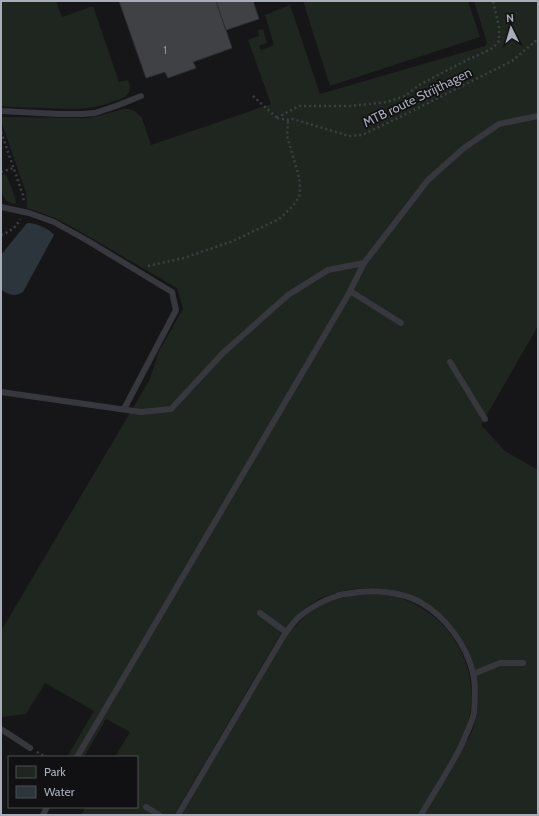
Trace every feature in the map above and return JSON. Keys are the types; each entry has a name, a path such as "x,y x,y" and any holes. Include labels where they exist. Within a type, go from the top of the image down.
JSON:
{"lane":[{"path":"1,111 58,114 95,113 141,96"},
{"path":"78,756 350,291 364,263 428,180 464,148 499,124 538,116"},
{"path":"1,207 23,211 54,222 172,292 176,310 124,409"},
{"path":"1,392 141,412 171,409 222,353 288,295 328,270 364,263"},
{"path":"350,291 400,323"},
{"path":"450,362 485,419"},
{"path":"178,815 286,632 299,617 318,604 337,596 361,591 401,595 419,602 436,614 453,631 465,650 473,674 475,695 474,714 468,731 421,815"},
{"path":"260,613 286,632"},
{"path":"473,674 500,663 523,663"},
{"path":"1,729 30,748"},
{"path":"146,807 159,815"}],"path":[{"path":"253,96 277,118 300,106 350,106 387,102 404,96 420,85 494,47 499,41 499,27 492,1"},
{"name":"MTB route Strijthagen","path":"277,118 288,120 294,119 349,136 362,135 512,61 538,40"},
{"path":"136,270 177,260 234,241 280,219 292,207 299,197 300,188 299,177 287,136 288,120"},
{"path":"1,132 14,168 24,203 19,222 14,228 1,235"},
{"path":"1,172 14,168"}],"green space":[{"path":"1,1 56,1 62,17 93,6 119,82 128,80 130,90 128,94 118,100 80,109 1,106"},
{"path":"303,1 468,1 480,37 330,86"},
{"path":"474,1 538,1 538,326 481,425 505,451 538,470 538,815 424,815 449,774 472,731 478,704 475,670 467,648 454,628 438,612 419,599 397,591 373,588 348,590 321,598 302,611 285,628 174,815 81,815 85,808 138,808 138,756 116,756 130,732 106,719 85,756 68,756 94,711 45,683 26,714 1,717 1,631 150,379 158,353 183,309 177,288 74,228 55,218 27,208 26,193 1,121 1,117 88,118 128,109 135,111 142,118 151,145 271,104 248,40 259,36 258,30 263,29 267,43 259,46 261,50 274,45 265,15 290,5 320,94 485,46 487,43"},
{"path":"6,174 15,197 16,204 7,201 2,194 1,175"},
{"path":"360,594 380,594 400,598 419,606 436,618 450,633 460,650 468,669 471,689 471,710 466,730 418,815 181,815 286,637 301,620 314,609 344,597"}],"water":[{"path":"27,223 42,226 54,235 23,292 12,295 1,290 1,255"}],"building":[{"path":"119,1 216,1 232,48 193,62 196,68 168,78 165,72 146,78"},
{"path":"216,1 253,1 259,19 226,30"}]}
